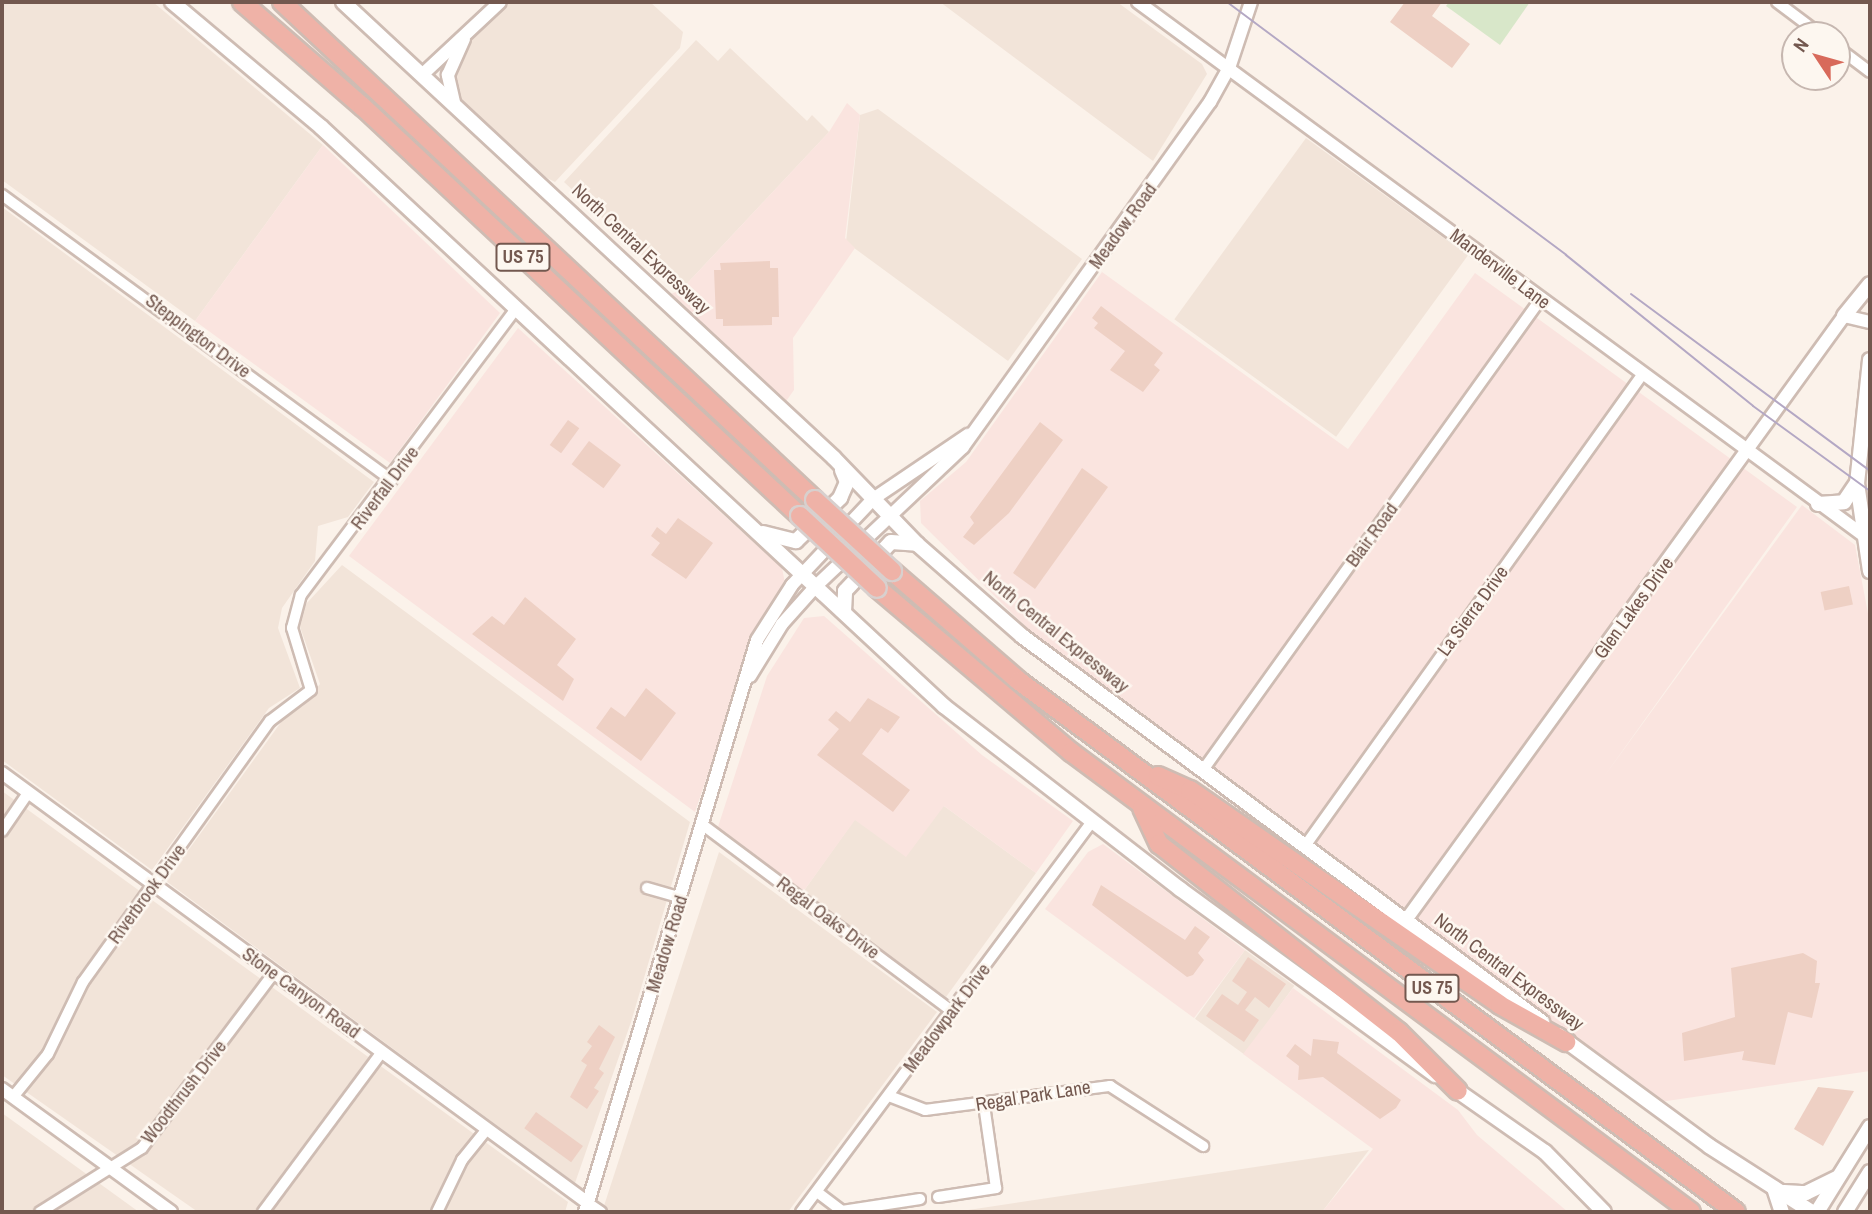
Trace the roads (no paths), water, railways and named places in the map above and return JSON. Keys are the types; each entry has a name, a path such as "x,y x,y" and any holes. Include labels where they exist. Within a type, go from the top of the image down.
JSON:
{"highway":[{"name":"US 75","path":"242,2 355,100 877,588 1004,700 1691,1212"},
{"name":"US 75","path":"282,2 330,42 815,500 1008,672 1736,1212"},
{"path":"294,2 330,42"},
{"path":"1129,763 1190,790 1500,1005 1566,1042"},
{"path":"1141,804 1159,844 1399,1032 1458,1091"}],"main road":[{"path":"172,2 321,127 944,706 1092,822 1545,1152 1604,1212"},
{"name":"North Central Expressway","path":"343,2 454,102 834,458 917,544 1053,660 1406,920 1566,1042 1777,1189 1815,1212"},
{"path":"1846,312 1870,284"},
{"path":"1870,360 1857,483 1870,571"},
{"path":"758,531 796,541 845,489 845,475 834,458"},
{"path":"1818,504 1844,502 1857,483"},
{"path":"844,612 845,591 891,542 917,544"},
{"path":"1815,1212 1844,1174 1870,1127"},
{"path":"1782,1212 1777,1189 1806,1193 1844,1174"},
{"path":"1845,1212 1868,1176"},
{"path":"1860,1212 1868,1176"}],"street":[{"path":"423,74 464,39 499,2"},
{"name":"Manderville Lane","path":"1138,2 1747,454 1866,538"},
{"name":"Meadow Road","path":"750,676 782,624 816,586 887,514 947,463 968,435 1191,130 1229,68 1251,2"},
{"path":"1777,2 1802,21"},
{"path":"454,102 448,75 464,39"},
{"path":"1851,58 1870,72"},
{"name":"Steppington Drive","path":"2,195 391,480"},
{"name":"Blair Road","path":"1203,770 1540,300"},
{"name":"Riverfall Drive","path":"295,702 311,690 309,676 292,628 295,609 516,309"},
{"path":"1846,312 1870,322"},
{"name":"Glen Lakes Drive","path":"1406,920 1747,454 1846,312"},
{"name":"La Sierra Drive","path":"1305,846 1642,375"},
{"name":"Meadow Road","path":"586,1207 750,676 757,640 802,573 873,499 968,435"},
{"name":"Riverbrook Drive","path":"7,1093 48,1054 78,989 270,721 295,702"},
{"name":"Stone Canyon Road","path":"2,773 487,1129 586,1207 601,1212"},
{"path":"2,831 28,793"},
{"name":"Meadowpark Drive","path":"802,1212 1092,822"},
{"name":"Regal Oaks Drive","path":"703,825 952,1011"},
{"path":"647,888 681,898"},
{"name":"Woodthrush Drive","path":"40,1212 110,1168 153,1136 274,973"},
{"path":"262,1212 382,1052"},
{"name":"Regal Park Lane","path":"890,1096 925,1110 984,1105 1110,1086 1203,1146"},
{"path":"7,1093 171,1212"},
{"path":"938,1197 996,1188 984,1105"},
{"path":"437,1212 462,1160 487,1129"},
{"path":"817,1192 842,1211 920,1199"}],"tram line":[{"path":"1227,2 1566,255 1753,406 1870,491"},
{"path":"1631,294 1870,471"}]}
